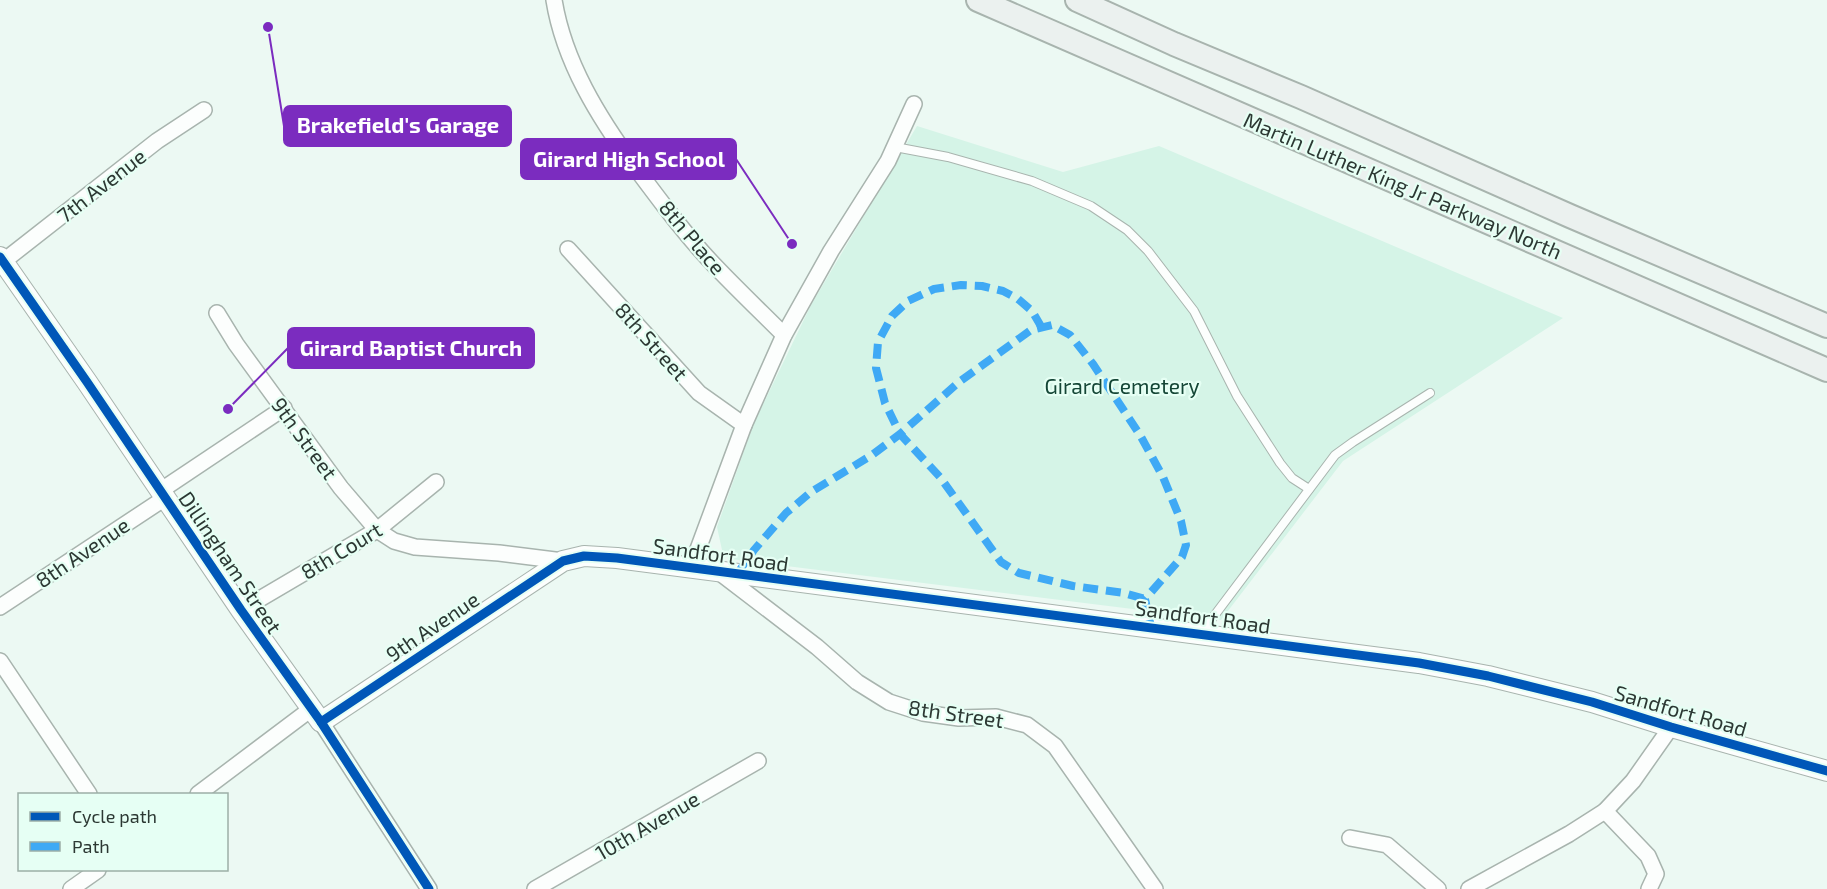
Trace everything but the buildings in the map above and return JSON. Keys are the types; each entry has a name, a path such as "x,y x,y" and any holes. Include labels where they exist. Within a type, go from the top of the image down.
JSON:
{"main road":[{"name":"Martin Luther King Jr Parkway North","path":"978,0 1827,370"},
{"name":"Martin Luther King Jr Parkway North","path":"1077,0 1827,326"}],"street":[{"name":"8th Place","path":"554,0 566,44 579,77 595,109 615,140 715,266 784,335"},
{"path":"691,568 744,425 784,335 831,251 896,147 914,104"},
{"name":"7th Avenue","path":"1,261 157,141 204,110"},
{"name":"8th Street","path":"568,249 699,393 744,425"},
{"name":"Dillingham Street","path":"1,261 316,715 429,889"},
{"name":"9th Street","path":"217,313 236,344 341,489 377,530"},
{"name":"8th Avenue","path":"0,607 284,408"},
{"name":"8th Court","path":"241,610 377,530 436,482"},
{"path":"377,530 394,541 415,547 563,561"},
{"name":"Sandfort Road","path":"563,561 584,556 617,558 1409,662 1488,676 1592,702 1827,771"},
{"name":"9th Avenue","path":"201,793 316,715 563,561"},
{"name":"8th Street","path":"719,572 817,647 857,682 889,702 923,713 959,718 996,717 1027,725 1055,746 1155,889"},
{"path":"0,661 88,793"},
{"path":"1471,889 1605,811 1633,781 1671,727"},
{"name":"10th Avenue","path":"535,889 758,761"},
{"path":"1605,811 1648,856 1656,874 1649,889"},
{"path":"1350,838 1387,845 1438,889"},
{"path":"71,889 97,871"}],"lane":[{"path":"896,147 948,157 1032,181 1091,206 1127,230 1148,251 1194,311 1237,396 1280,463 1292,478 1309,489"},
{"path":"1200,634 1335,455 1430,393"}],"green space":[{"name":"Girard Cemetery","path":"917,126 1063,172 1159,146 1563,318 1343,461 1221,620 730,559 722,550 717,527 754,423 811,305"}],"marked path":[{"path":"1042,328 1032,311 1018,299 1003,291 982,286 961,285 934,289 908,301 892,316 878,342 876,368 885,403 900,434 940,477 1001,562 1019,573 1073,586 1124,593 1145,599"},
{"path":"737,574 786,513 811,492 872,455 900,434 959,382 1031,330 1052,325 1070,335 1093,364 1140,435 1163,477 1181,521 1186,545 1182,557 1145,599 1151,627"}],"cycle path":[{"path":"0,257 241,610 321,722 429,889"},
{"path":"321,722 563,561 584,556 617,558 1419,663 1488,676 1592,702 1827,771"}],"place":[{"name":"Brakefield's Garage","path":"268,27"},
{"name":"Girard High School","path":"792,244"},
{"name":"Girard Baptist Church","path":"228,409"}]}
